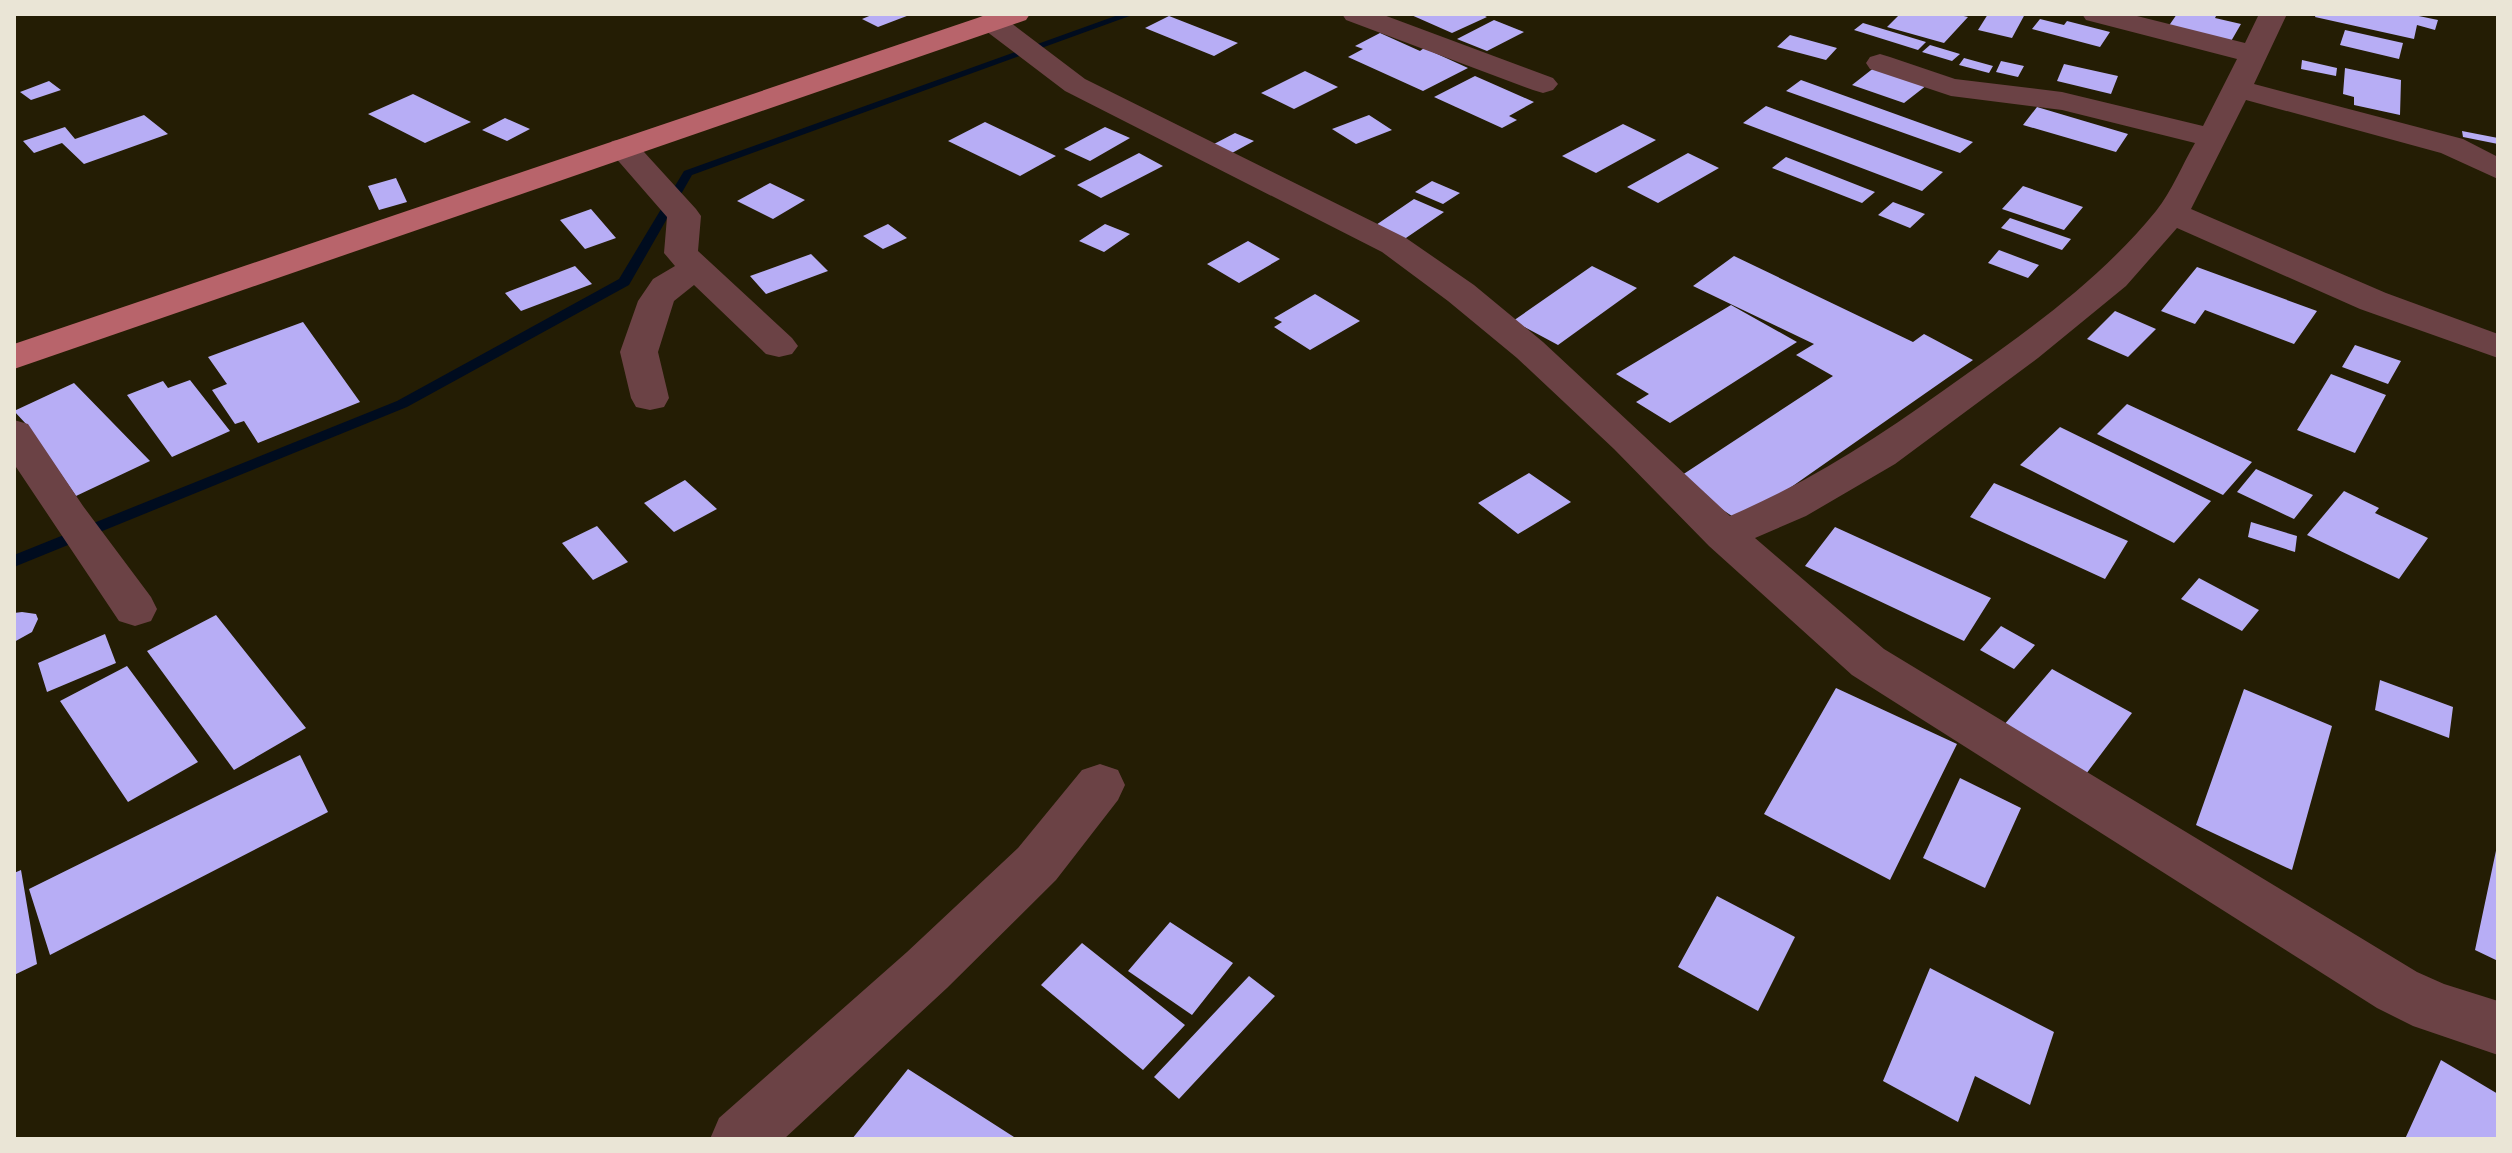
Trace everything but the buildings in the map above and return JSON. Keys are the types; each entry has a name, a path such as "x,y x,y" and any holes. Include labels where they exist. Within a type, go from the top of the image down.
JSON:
{"main road":[{"path":"14,357 623,148 1006,25"}],"street":[{"path":"1356,14 1543,84"},
{"path":"2096,14 2253,54"},
{"path":"1724,535 1791,506 1881,455 2025,350 2114,279 2172,213 2238,89 2273,14"},
{"path":"1006,25 1044,63 1075,85 1394,245 1461,293 1530,350 1628,440 1724,535 1868,662 2397,990 2433,1007 2498,1028"},
{"path":"1880,63 1951,87 2062,101 2213,138"},
{"path":"2238,89 2452,146 2498,169"},
{"path":"623,148 670,199 685,223 681,253 779,346"},
{"path":"2172,213 2373,301 2498,347"},
{"path":"650,398 639,352 656,301 666,287 695,269"},
{"path":"14,433 75,526 135,609"},
{"path":"740,1139 927,970 1037,864 1100,785"}],"waterway":[{"path":"14,561 402,404 624,282 688,173 1130,14"}]}
